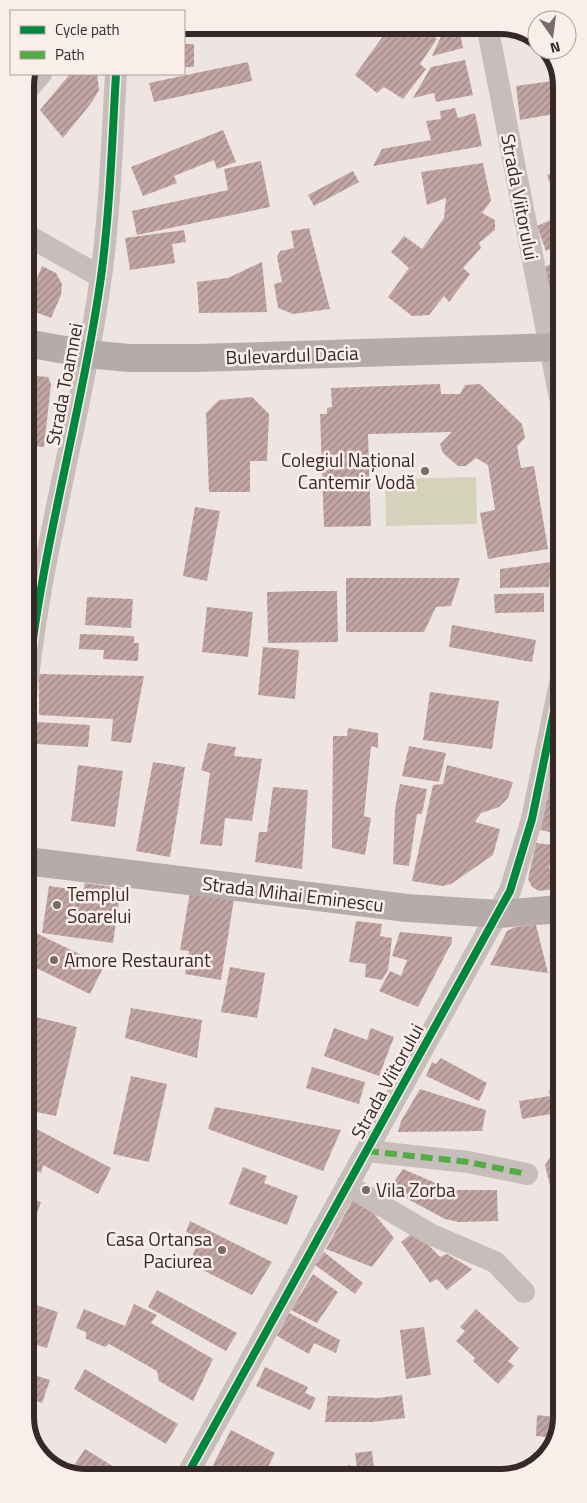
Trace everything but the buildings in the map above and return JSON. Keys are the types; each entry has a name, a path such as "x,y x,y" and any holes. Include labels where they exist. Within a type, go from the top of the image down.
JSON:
{"main road":[{"name":"Bulevardul Dacia","path":"34,344 87,354 129,358 197,358 553,347"},
{"name":"Strada Mihai Eminescu","path":"34,862 407,908 499,914 553,910"}],"street":[{"name":"Strada Viitorului","path":"489,34 553,338"},
{"name":"Strada Toamnei","path":"34,628 101,277 109,194 116,75"},
{"path":"34,239 101,277"},
{"name":"Strada Viitorului","path":"190,1469 499,914 518,868 532,819 553,717"},
{"path":"367,1151 468,1162 527,1174"},
{"path":"347,1185 430,1234 495,1262 524,1292"}],"shaded area":[{"path":"476,477 477,524 386,526 385,479"}],"marked path":[{"path":"367,1151 468,1162 527,1174"}],"cycle path":[{"path":"34,632 50,540 83,383 101,277 109,201 116,75"},
{"path":"190,1469 510,891 532,819 553,717"}],"place":[{"name":"Colegiul Național Cantemir Vodă","path":"425,471"},
{"name":"Templul Soarelui","path":"57,905"},
{"name":"Amore Restaurant","path":"54,960"},
{"name":"Vila Zorba","path":"366,1190"},
{"name":"Casa Ortansa Paciurea","path":"222,1250"}]}
